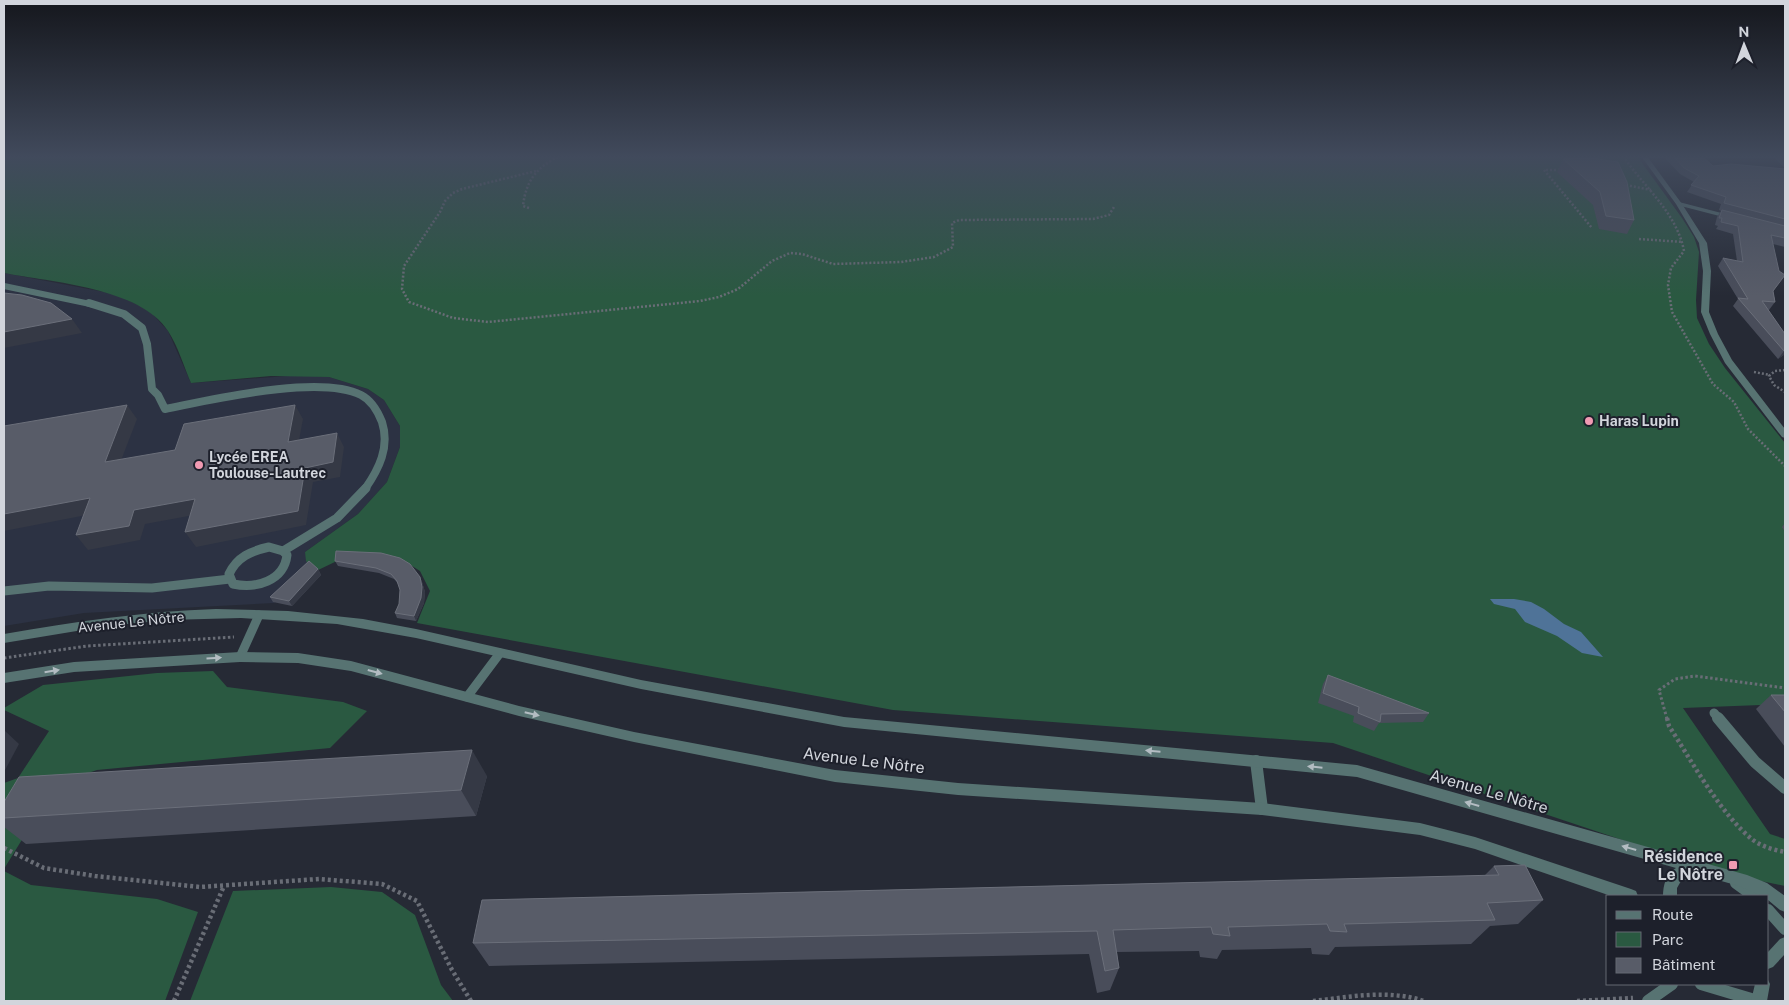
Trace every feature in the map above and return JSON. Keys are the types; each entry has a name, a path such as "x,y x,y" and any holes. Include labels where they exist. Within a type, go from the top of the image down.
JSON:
{"street":[{"path":"1679,204 1739,219"},
{"path":"1679,204 1703,243 1707,271 1705,312 1728,361 1785,435"},
{"name":"Avenue Le Nôtre","path":"4,639 123,620 198,615 309,616 358,622 778,711 844,722 1357,771 1714,873 1757,883 1785,904"},
{"name":"Avenue Le Nôtre","path":"4,678 74,667 240,657 298,658 351,666 468,697 634,737 835,776 968,790 1262,809 1420,829 1475,843 1627,895"},
{"name":"Avenue Le Nôtre","path":"1670,895 1670,886 1676,874 1690,870 1714,873"},
{"path":"1769,961 1785,944"},
{"path":"1759,1001 1762,985"}],"lane":[{"path":"4,286 93,304 124,314 142,328 147,344 152,390 158,395 165,409 281,389 325,388 359,393 373,405 385,428 386,444 380,464 354,502 326,526 283,550"},
{"path":"269,547 283,550 287,555 285,568 270,580 260,584 240,586 233,584 230,579 231,568 243,556 269,547"},
{"path":"4,591 36,586 125,589 168,588 230,579"},
{"path":"240,657 258,616"},
{"path":"468,697 500,653"},
{"path":"1714,713 1749,758 1761,770 1785,788"},
{"path":"1256,761 1262,809"},
{"name":"Avenue Le Nôtre","path":"1714,873 1741,886 1753,895"},
{"path":"1769,911 1785,929"},
{"path":"1652,999 1671,985"},
{"path":"1704,985 1759,1001"}],"path":[{"path":"443,203 440,212 404,266 402,289 409,302 422,308 453,318 488,322 712,300 730,293 747,283 777,257 788,253 801,252 832,264 915,261 945,254 953,247 952,223 959,220 1093,219 1109,214 1114,207"},
{"path":"522,203 522,206 529,208"},
{"path":"1570,203 1592,228"},
{"path":"1639,238 1703,243"},
{"path":"1785,370 1775,371 1769,376 1774,385 1785,392"},
{"path":"4,658 87,646 250,636"},
{"path":"1785,688 1695,676 1675,678 1659,690 1669,726 1723,808 1753,840 1769,849 1785,852"},
{"path":"4,848 44,868 94,876 190,886 224,886 319,879 382,884 418,901 452,970 471,1001"},
{"path":"174,1001 224,886"},
{"path":"1313,1001 1384,995 1416,998 1424,1001"},
{"path":"1577,1001 1652,999"}],"shaded area":[{"name":"Lycée EREA Toulouse-Lautrec","path":"4,273 115,294 149,310 168,331 191,383 300,375 329,377 368,389 384,400 400,426 400,447 387,482 358,514 305,552 314,572 274,603 84,613 4,626"}],"green space":[{"path":"4,203 1671,203 1694,237 1699,252 1696,300 1697,318 1709,344 1725,368 1785,443 1785,704 1683,708 1770,834 1785,839 1785,886 1718,872 1333,743 893,710 417,623 430,591 420,571 401,559 339,560 314,572 306,561 305,552 358,514 387,482 400,447 400,426 384,400 368,389 329,377 271,376 191,383 168,331 155,317 138,305 94,289 4,273"},
{"path":"213,671 227,687 343,702 367,711 330,748 97,770 56,784 4,869 4,783 18,778 49,731 4,710 4,708 43,685 157,673"},
{"path":"4,871 31,885 157,899 198,912 165,1001 4,1001"},
{"path":"331,887 382,892 415,915 441,985 453,1001 190,1001 233,891"}],"water":[{"path":"1490,599 1514,599 1531,602 1564,624 1581,632 1603,657 1582,653 1557,636 1525,622 1515,609 1494,604"}],"building":[{"path":"1603,203 1631,203 1634,220 1606,216"},
{"path":"1724,203 1785,203 1785,219"},
{"path":"1722,210 1785,226 1785,238 1771,235 1779,271 1785,275 1773,291 1775,302 1762,301 1785,334 1784,351 1738,298 1748,299 1723,258 1743,262 1738,226 1721,222 1722,218 1719,218"},
{"path":"4,293 22,295 51,303 72,319 4,332"},
{"path":"127,405 105,462 175,450 184,424 295,405 288,442 337,433 333,462 305,468 298,511 185,532 195,499 134,510 129,526 76,535 90,498 4,514 4,426"},
{"path":"336,551 381,553 400,558 410,564 420,577 422,587 421,598 414,616 395,613 399,604 400,590 397,581 391,574 376,568 335,561"},
{"path":"309,561 318,569 289,601 270,597"},
{"path":"1328,675 1429,713 1381,714 1380,722 1358,713 1359,707 1323,693"},
{"path":"1771,695 1785,695 1785,712"},
{"path":"472,750 461,790 4,818 4,802 19,777"},
{"path":"1525,865 1543,900 1487,903 1495,920 1344,924 1347,932 1330,931 1327,924 1228,927 1230,936 1213,934 1211,927 1113,930 1119,968 1105,971 1097,931 473,943 482,900 1499,875 1494,866"}],"place":[{"name":"Haras Lupin","path":"1589,421"},
{"name":"Lycée EREA Toulouse-Lautrec","path":"199,465"},
{"name":"Résidence Le Nôtre","path":"1733,865"}]}
